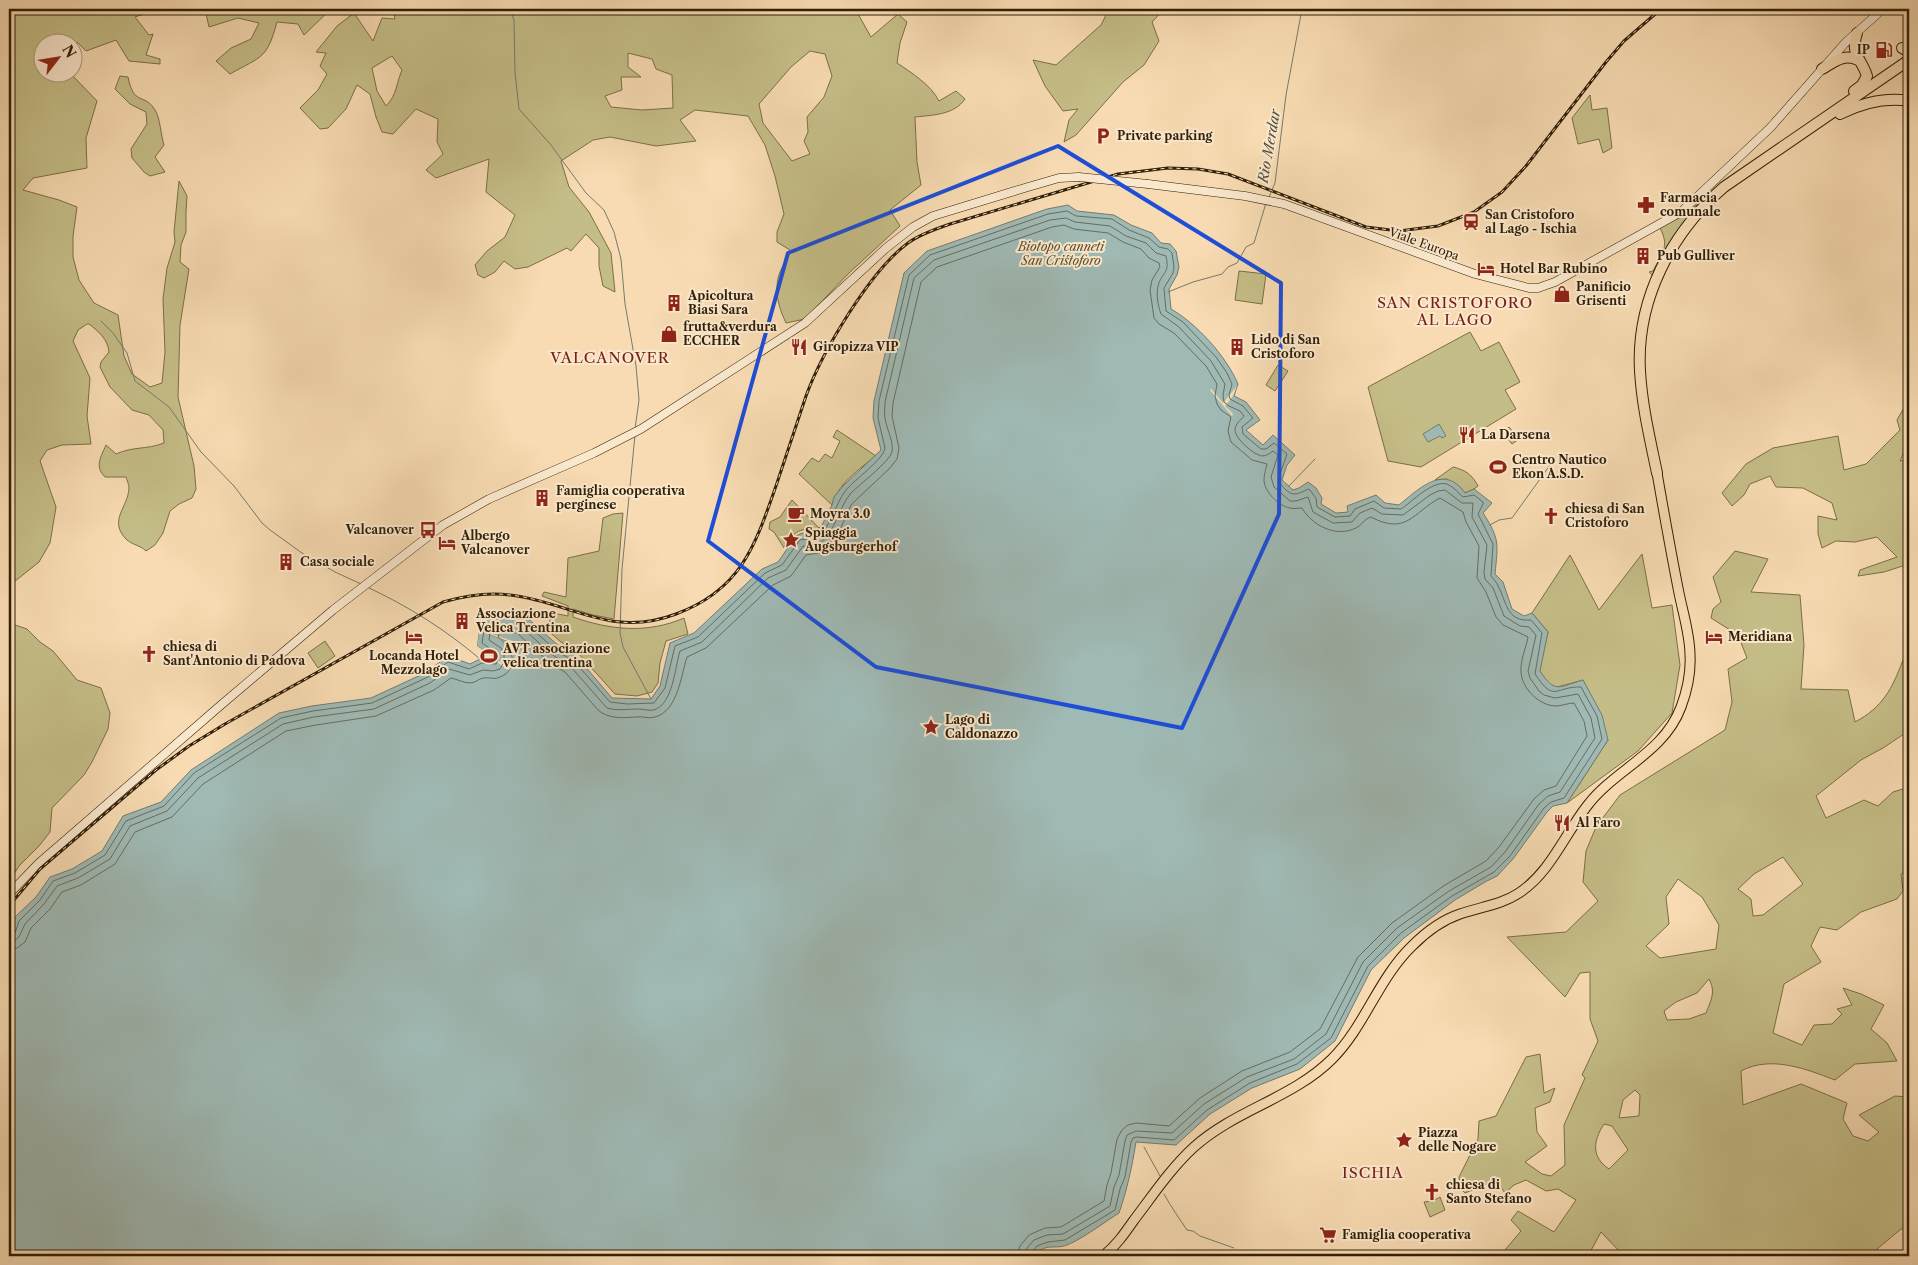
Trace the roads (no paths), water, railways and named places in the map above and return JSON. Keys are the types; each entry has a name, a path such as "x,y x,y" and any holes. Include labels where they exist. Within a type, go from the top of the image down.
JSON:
{"highway":[{"path":"1810,128 1830,107 1865,81 1866,72 1854,52 1854,42 1857,33"},
{"path":"1822,69 1843,57 1852,57 1858,60"},
{"path":"1657,473 1642,390 1640,351 1649,297 1662,264 1679,235 1711,198 1736,177 1909,60"},
{"path":"1810,128 1851,109 1875,101 1888,99 1909,101"}],"main road":[{"path":"1874,18 1882,9"},
{"path":"1874,18 1891,9"},
{"name":"Viale Europa","path":"9,894 39,864 221,705 358,590 435,530 489,499 626,438 641,429 805,323 885,249 913,227 933,216 1059,178 1079,177 1148,184 1246,196 1294,207 1475,274 1529,288 1538,288 1554,282 1669,220 1694,201 1770,128 1846,42 1874,18"},
{"path":"1103,1256 1125,1233 1177,1163 1197,1144 1220,1128 1283,1094 1319,1071 1346,1043 1387,976 1413,945 1432,929 1457,915 1509,899 1533,882 1588,804 1608,784 1651,750 1676,720 1688,684 1690,646 1657,473"}],"water":[{"name":"Lago di Caldonazzo","path":"1068,205 1077,211 1114,215 1131,225 1152,233 1161,243 1170,244 1176,251 1179,267 1169,289 1171,309 1191,323 1210,342 1233,373 1238,384 1234,396 1246,402 1260,420 1246,430 1263,445 1273,435 1295,455 1287,465 1282,480 1293,490 1308,482 1316,488 1322,498 1321,504 1336,513 1348,512 1347,506 1376,495 1385,503 1399,505 1423,486 1440,479 1449,480 1457,484 1465,493 1474,489 1492,503 1483,513 1495,536 1497,555 1495,574 1503,582 1512,609 1524,616 1532,613 1548,632 1540,671 1550,683 1558,687 1583,680 1602,715 1608,740 1567,803 1553,806 1547,812 1513,859 1497,876 1455,900 1404,938 1371,970 1335,1041 1300,1069 1252,1088 1210,1114 1176,1145 1136,1142 1129,1178 1119,1213 1073,1242 1067,1245 1042,1249 1035,1256 9,1256 9,939 14,918 36,897 50,877 72,869 102,851 123,816 161,802 191,770 279,713 312,706 371,698 425,673 448,656 470,664 482,658 494,660 493,656 477,646 479,630 516,643 479,629 489,614 510,613 525,616 561,648 577,657 612,698 651,699 660,686 670,643 694,633 762,569 778,562 796,536 802,533 811,536 822,525 834,497 881,450 873,418 874,401 904,273 927,251 1047,209"},
{"path":"1439,424 1446,436 1442,438 1440,436 1428,442 1423,434"}],"waterway":[{"path":"510,9 514,20 515,72 519,109 551,145 586,193 604,210 614,232 621,259 625,304 636,366 639,400 635,429"},
{"name":"Rio Merdar","path":"1269,197 1275,183 1286,95 1302,9"},
{"name":"Rio Merdar","path":"1168,292 1193,282 1222,274 1228,267 1237,263 1246,247 1254,243 1266,203"},
{"path":"101,321 113,333 127,353 135,381 169,407 201,452 234,486 262,523 302,553 361,584"},
{"path":"635,435 622,569 620,633 623,647 651,699"},
{"path":"1289,486 1315,459"},
{"path":"1490,525 1499,520 1512,518 1553,461"},
{"path":"367,587 426,619 480,659"},
{"path":"1144,1147 1160,1176"},
{"path":"1164,1194 1187,1230 1234,1248"}],"railway":[{"path":"9,908 40,869 156,770 189,746 443,602 476,595 510,595 552,604 611,621 631,623 652,621 676,614 698,604 716,592 731,579 742,564 761,528 806,396 823,357 863,292 878,273 893,256 918,237 950,224 1118,174 1168,168 1198,169 1228,174 1366,227 1399,231 1438,226 1474,212 1502,192 1526,166 1624,41 1661,9"}],"place":[{"name":"IP","path":"1884,50"},
{"name":"Private parking","path":"1103,136"},
{"name":"Farmacia comunale","path":"1646,205"},
{"name":"San Cristoforo al Lago - Ischia","path":"1471,222"},
{"name":"Pub Gulliver","path":"1643,256"},
{"name":"Hotel Bar Rubino","path":"1486,269"},
{"name":"Panificio Grisenti","path":"1562,294"},
{"name":"Apicoltura Biasi Sara","path":"674,303"},
{"name":"frutta&verdura ECCHER","path":"669,334"},
{"name":"Giropizza VIP","path":"799,347"},
{"name":"Lido di San Cristoforo","path":"1237,347"},
{"name":"La Darsena","path":"1467,435"},
{"name":"Centro Nautico Ekon A.S.D.","path":"1498,467"},
{"name":"Famiglia cooperativa perginese","path":"542,498"},
{"name":"Moyra 3.0","path":"796,514"},
{"name":"chiesa di San Cristoforo","path":"1551,516"},
{"name":"Valcanover","path":"428,530"},
{"name":"Spiaggia Augsburgerhof","path":"791,540"},
{"name":"Albergo Valcanover","path":"447,543"},
{"name":"Casa sociale","path":"286,562"},
{"name":"Associazione Velica Trentina","path":"462,621"},
{"name":"Locanda Hotel Mezzolago","path":"414,637"},
{"name":"Meridiana","path":"1714,637"},
{"name":"chiesa di Sant'Antonio di Padova","path":"149,654"},
{"name":"AVT associazione velica trentina","path":"489,656"},
{"name":"Lago di Caldonazzo","path":"931,727"},
{"name":"Al Faro","path":"1562,823"},
{"name":"Piazza delle Nogare","path":"1404,1140"},
{"name":"chiesa di Santo Stefano","path":"1432,1192"},
{"name":"Famiglia cooperativa","path":"1328,1235"}],"district":[{"name":"SAN CRISTOFORO AL LAGO","path":"1455,312"},
{"name":"VALCANOVER","path":"610,358"},
{"name":"ISCHIA","path":"1373,1173"}],"park label":[{"name":"Biotopo canneti San Cristoforo","path":"1061,254"}]}
